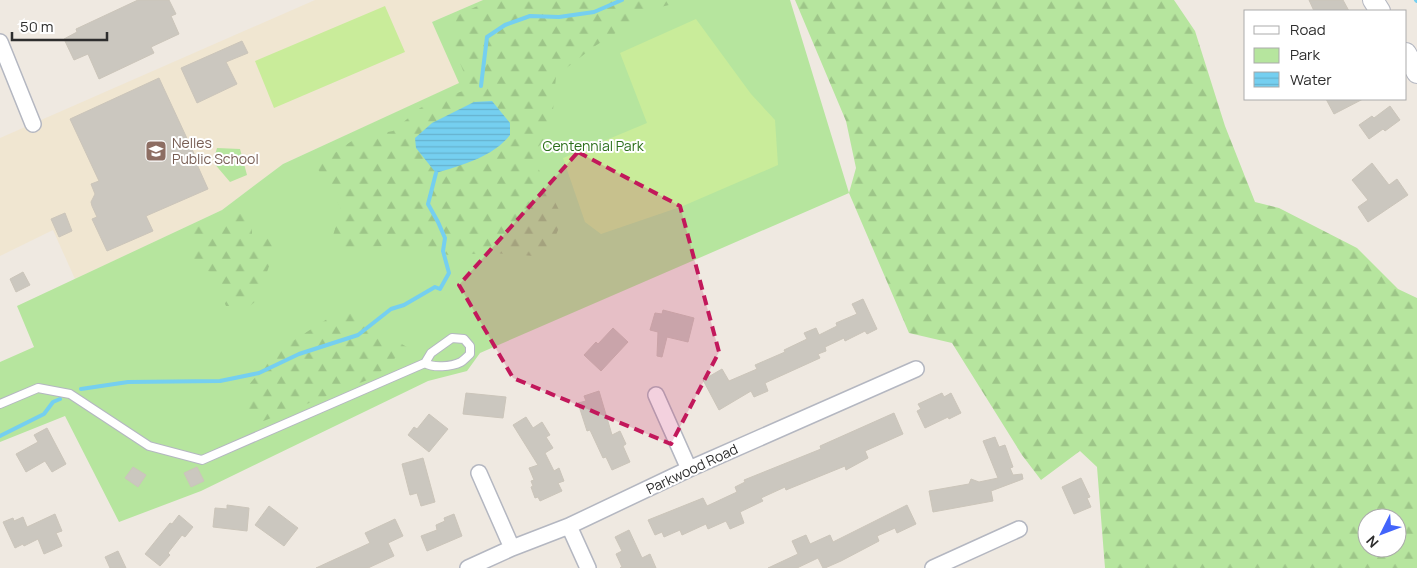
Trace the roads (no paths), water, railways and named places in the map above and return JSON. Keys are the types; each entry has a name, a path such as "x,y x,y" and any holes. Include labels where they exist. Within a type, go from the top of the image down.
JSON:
{"main road":[{"path":"1407,55 1417,73"}],"street":[{"path":"0,42 33,124"},
{"name":"Parkwood Road","path":"468,568 512,548 570,526 689,470 916,369"},
{"path":"656,396 689,470"},
{"path":"479,473 512,548"},
{"path":"570,526 588,568"},
{"path":"934,568 1019,529"}],"lane":[{"path":"0,404 38,388 70,394 149,446 202,460 425,363 431,353 452,338 464,339 470,346 470,354 460,362 451,365 430,366 425,363"}],"water":[{"path":"492,101 510,123 510,135 503,143 486,155 436,173 416,148 415,138 432,123 474,102"}],"waterway":[{"path":"481,86 487,37 505,25 530,16 559,17 594,12 622,0"},
{"path":"81,389 128,382 220,381 259,373 299,354 358,335 391,309 404,305 435,287 440,289 449,273 443,251 445,238 428,204 436,173"},
{"path":"0,436 44,414 53,402 60,399"}],"place":[{"name":"Nelles Public School","path":"156,151"}],"park label":[{"name":"Centennial Park","path":"593,146"}]}
